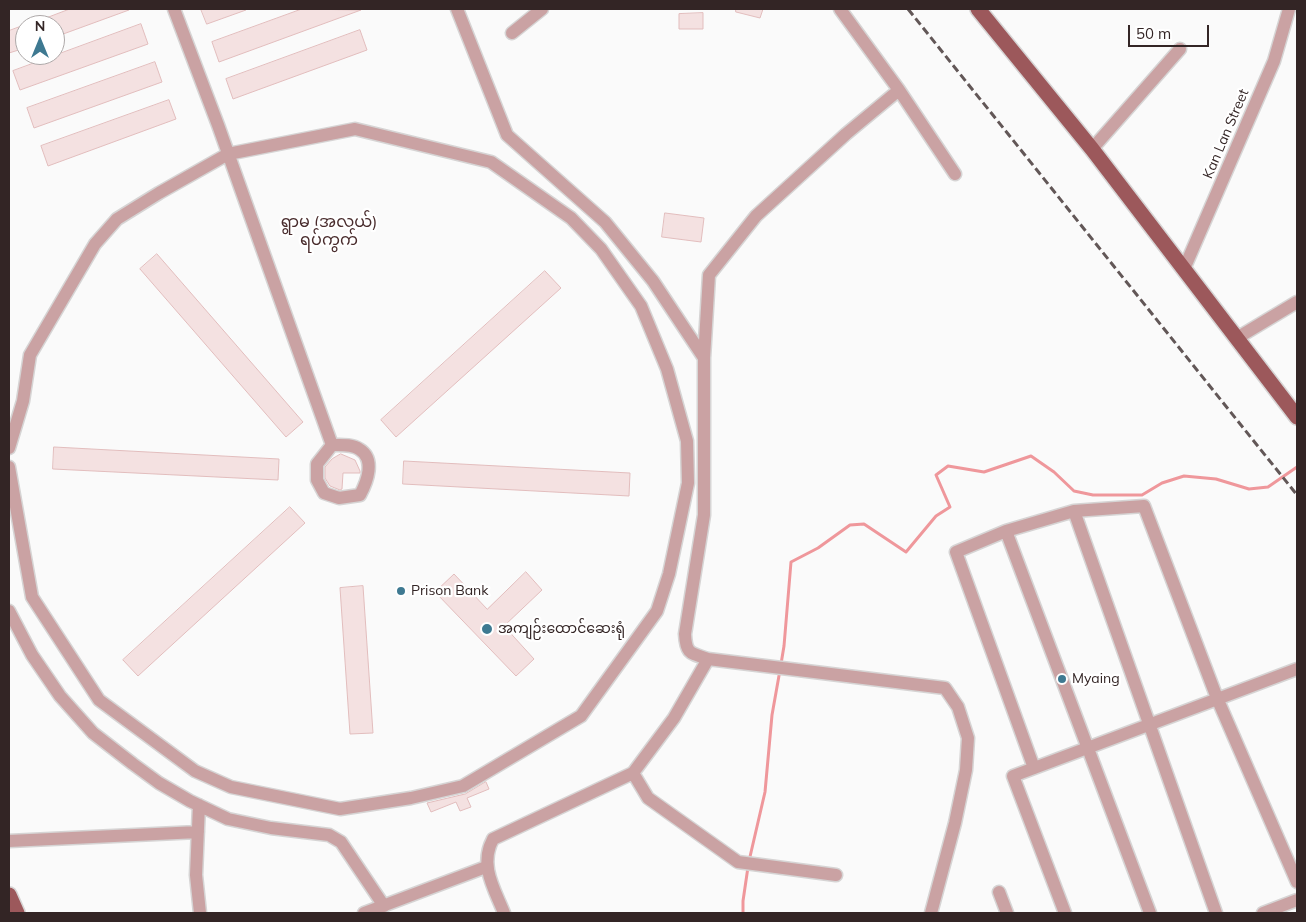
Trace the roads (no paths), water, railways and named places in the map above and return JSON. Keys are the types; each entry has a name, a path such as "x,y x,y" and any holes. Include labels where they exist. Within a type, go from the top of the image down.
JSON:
{"main road":[{"path":"978,9 1092,149 1297,417"},
{"path":"9,895 17,913"}],"street":[{"path":"174,9 218,125 332,444"},
{"path":"457,9 507,135 605,222 653,281 704,358"},
{"path":"512,33 542,9"},
{"path":"840,9 899,90 955,174"},
{"name":"Kan Lan Street","path":"1184,269 1274,61 1289,9"},
{"path":"1092,149 1180,49"},
{"path":"899,90 846,134 756,216 709,275 704,358 704,515 685,634 686,646 690,653 708,659 945,688 958,707 968,738 966,770 955,822 930,913"},
{"path":"9,448 23,401 30,355 95,244 118,219 159,193 228,154 354,129 491,162 571,218 601,249 641,306 667,369 687,441 688,483 669,574 657,611 581,716 463,786 411,798 340,809 231,787 195,771 99,700 32,597 9,468"},
{"path":"1237,338 1297,302"},
{"path":"332,444 348,445 360,449 368,460 367,481 360,495 339,498 324,493 317,480 317,464 332,444"},
{"path":"1034,768 956,552 1006,531 1074,511 1144,506 1217,698 1297,882"},
{"path":"1074,511 1216,913"},
{"path":"1006,531 1150,913"},
{"path":"9,612 32,655 60,696 94,733 159,783 228,819 271,828 329,835 341,842 384,906"},
{"path":"504,913 486,867 487,849 492,839 633,773 674,718 708,659"},
{"path":"1065,913 1013,776 1297,669"},
{"path":"633,773 648,798 738,862 836,875"},
{"path":"199,805 196,875 200,913"},
{"path":"9,841 198,832"},
{"path":"364,913 486,867"},
{"path":"999,892 1007,913"},
{"path":"1263,913 1297,900"}],"waterway":[{"path":"781,664 791,562 818,548 850,525 864,524 906,552 936,516 950,507 936,475 948,466 984,472 1031,456 1054,472 1074,491 1093,495 1142,495 1162,483 1184,476 1216,479 1249,489 1268,487 1297,467"},
{"path":"749,861 765,792 772,715 780,670"},
{"path":"743,913 748,867"}],"railway":[{"path":"908,9 1297,495"}],"place":[{"name":"Prison Bank","path":"401,591"},
{"name":"အကျဉ်းထောင်ဆေးရုံ","path":"487,629"},
{"name":"Myaing","path":"1062,679"}],"district":[{"name":"ရွာမ (အလယ်) ရပ်ကွက်","path":"329,231"}]}
